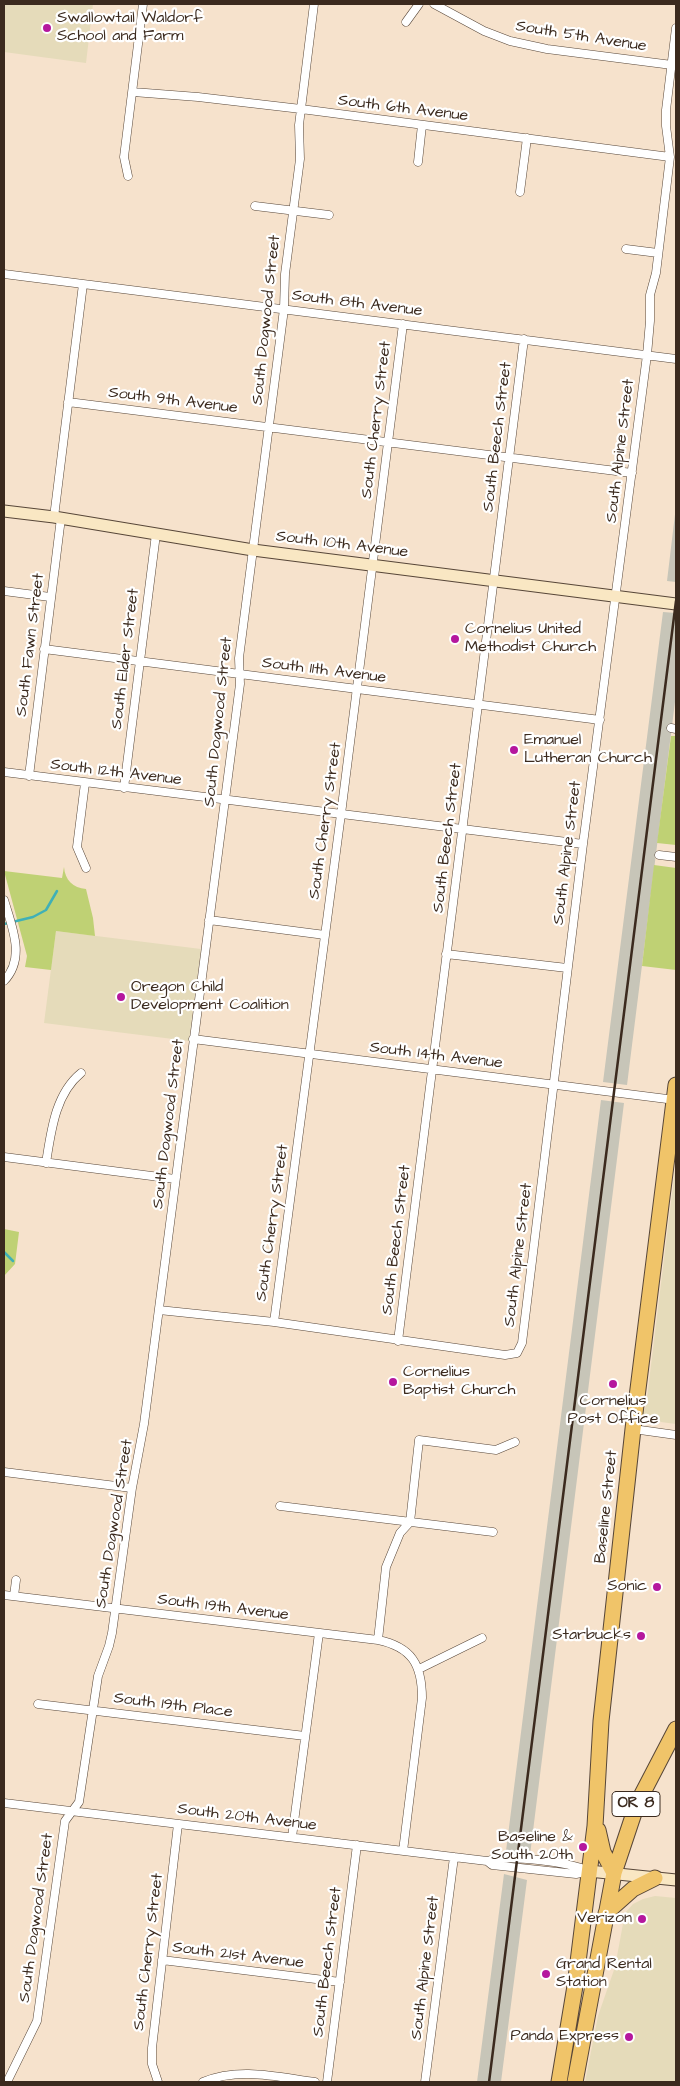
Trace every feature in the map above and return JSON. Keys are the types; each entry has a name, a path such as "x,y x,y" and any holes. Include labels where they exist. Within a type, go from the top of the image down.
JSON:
{"highway":[{"name":"Baseline Street","path":"558,2082 575,1986 590,1870 595,1826 601,1721 633,1429 676,1095"},
{"name":"OR 8","path":"575,2082 614,1873 637,1804 676,1729"},
{"path":"595,1826 603,1852 614,1873"},
{"path":"590,1870 600,1882 591,1971 593,1990"},
{"path":"606,1913 633,1889 655,1878"}],"main road":[{"name":"South 10th Avenue","path":"4,511 253,550 676,604"},
{"path":"590,1870 676,1880"}],"street":[{"path":"128,176 124,156 144,4"},
{"name":"South Dogwood Street","path":"7,2082 37,2021 64,1821 79,1802 98,1676 109,1646 116,1609 132,1488 144,1424 225,800 240,674 239,658 284,309 285,274 300,159 298,140 301,109 314,4"},
{"path":"406,22 418,4"},
{"name":"South 5th Avenue","path":"434,4 484,31 510,41 547,49 672,65"},
{"name":"South Alpine Street","path":"398,1341 505,1355 517,1354 522,1344 583,844 647,355 650,295 656,273 670,157 666,126 676,28"},
{"name":"South 6th Avenue","path":"132,92 198,97 301,109 670,157"},
{"path":"418,162 422,125"},
{"path":"520,192 526,138"},
{"path":"255,206 329,215"},
{"path":"626,249 658,253"},
{"name":"South 8th Avenue","path":"4,274 676,359"},
{"name":"South Fawn Street","path":"29,776 50,597 68,402 83,284"},
{"name":"South Cherry Street","path":"274,1322 403,324"},
{"name":"South Beech Street","path":"398,1341 524,339"},
{"name":"South 9th Avenue","path":"68,402 632,473"},
{"name":"South Elder Street","path":"124,788 156,534"},
{"path":"4,591 50,597"},
{"name":"South 11th Avenue","path":"44,649 600,720"},
{"name":"South 12th Avenue","path":"4,772 583,844"},
{"path":"85,783 78,848 86,868"},
{"path":"659,855 676,857"},
{"path":"4,900 12,929 16,957 9,975 4,981"},
{"path":"209,920 325,935"},
{"path":"446,954 568,968"},
{"name":"South 14th Avenue","path":"193,1039 553,1085 676,1095"},
{"path":"46,1163 51,1130 59,1103 74,1079 81,1073"},
{"path":"4,1157 175,1179"},
{"path":"158,1310 274,1322 398,1341"},
{"path":"633,1429 676,1435"},
{"path":"378,1640 386,1567 396,1540 410,1522 419,1440 496,1450 514,1442"},
{"path":"4,1472 132,1488"},
{"path":"280,1506 493,1532"},
{"path":"14,1596 16,1580"},
{"name":"South 19th Avenue","path":"4,1595 390,1642 411,1657 419,1669"},
{"path":"292,1837 319,1633"},
{"path":"403,1851 422,1698 419,1669 482,1638"},
{"name":"South 19th Place","path":"38,1704 304,1736"},
{"name":"South 20th Avenue","path":"4,1803 486,1861 492,1865 576,1874 590,1870"},
{"name":"South Cherry Street","path":"158,2082 151,2057 178,1824"},
{"name":"South Beech Street","path":"327,2082 357,1845"},
{"name":"South Alpine Street","path":"425,2082 454,1858"},
{"name":"South 21st Avenue","path":"162,1960 340,1982"},
{"path":"202,2082 222,2076 245,2073 315,2082"}],"shaded area":[{"name":"Swallowtail Waldorf School and Farm","path":"4,4 93,4 86,63 4,52"},
{"path":"676,506 676,582 667,581"},
{"path":"663,612 676,613 676,694 627,1085 603,1082"},
{"name":"Oregon Child Development Coalition","path":"56,931 201,949 189,1041 44,1023"},
{"path":"601,1100 624,1103 530,1855 506,1851"},
{"path":"676,1161 676,1424 646,1420 642,1415 646,1406"},
{"path":"504,1874 527,1880 501,2082 477,2082"},
{"path":"655,1896 676,1898 676,2082 585,2082 598,2016 615,1967 625,1913 633,1904"}],"green space":[{"path":"671,736 676,736 676,845 657,843"},
{"path":"654,865 676,868 676,970 642,966"},
{"path":"64,867 70,882 77,887 86,889 95,936 56,931 51,970 25,967 27,956 4,871 62,878"},
{"path":"4,1229 19,1232 15,1264 4,1276"}],"waterway":[{"path":"4,924 33,917 46,910 57,891"},
{"path":"4,1252 13,1261"}],"railway":[{"path":"489,2082 676,601"}],"place":[{"name":"Swallowtail Waldorf School and Farm","path":"47,28"},
{"name":"Cornelius United Methodist Church","path":"455,639"},
{"name":"Emanuel Lutheran Church","path":"514,750"},
{"name":"Oregon Child Development Coalition","path":"121,997"},
{"name":"Cornelius Baptist Church","path":"393,1382"},
{"name":"Cornelius Post Office","path":"613,1384"},
{"name":"Sonic","path":"657,1587"},
{"name":"Starbucks","path":"641,1636"},
{"name":"Baseline & South 20th","path":"583,1847"},
{"name":"Verizon","path":"642,1919"},
{"name":"Grand Rental Station","path":"546,1974"},
{"name":"Panda Express","path":"629,2037"}]}
